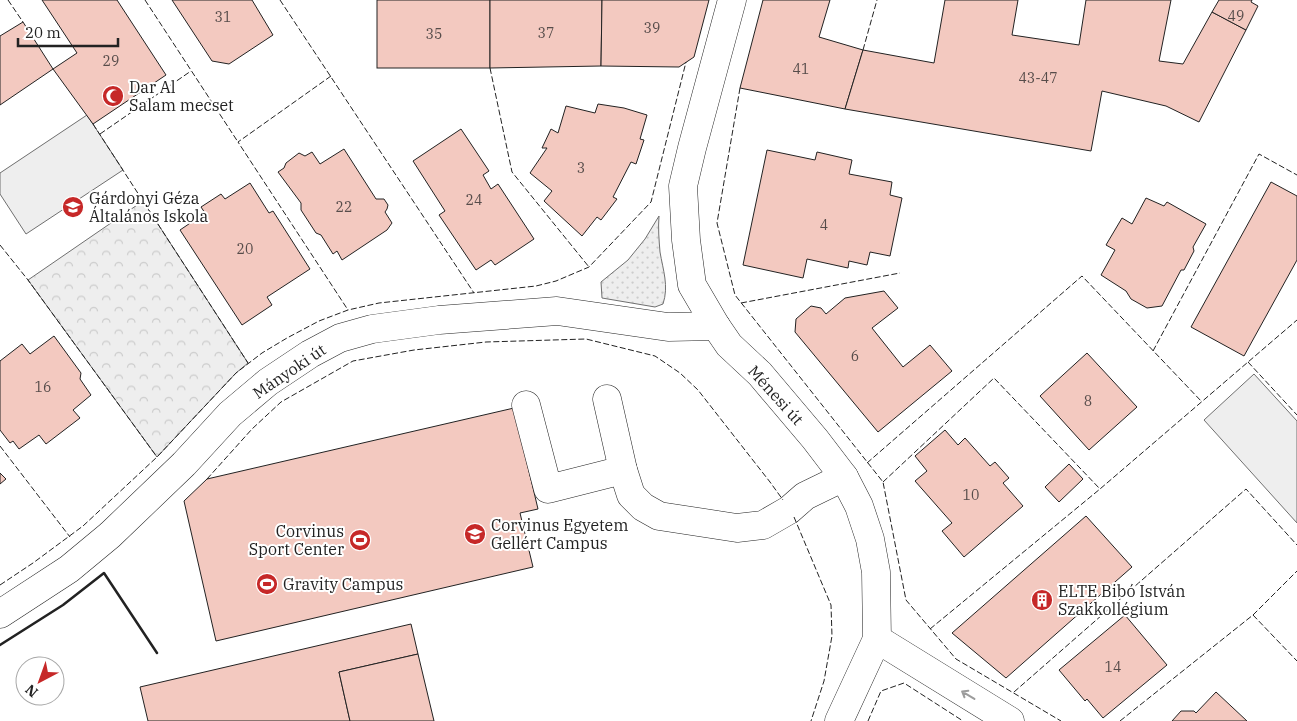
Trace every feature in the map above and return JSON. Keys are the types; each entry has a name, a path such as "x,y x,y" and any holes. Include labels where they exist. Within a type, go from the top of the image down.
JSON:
{"street":[{"name":"Ménesi út","path":"732,0 683,186 686,240 692,285 729,345 760,374 794,413 844,477 859,506 870,539 876,572 876,639"},
{"name":"Mányoki út","path":"0,614 69,569 110,535 184,464 230,414 268,382 310,354 340,338 372,329 439,320 557,312 668,327 716,326"},
{"path":"607,399 623,470 631,495 643,506 659,516 737,528 763,525 789,510 805,496 844,477"},
{"path":"526,406 548,489 623,470"},
{"path":"839,721 876,639 1010,721"}],"green space":[{"path":"87,115 123,170 26,234 0,194 0,173"},
{"path":"143,201 248,363 236,373 157,457 28,280"},
{"path":"659,216 660,252 665,284 663,304 655,307 602,298 601,282 628,260 645,239"},
{"path":"1254,374 1297,421 1297,523 1204,420"}],"building":[{"path":"42,0 117,0 166,75 93,124 53,69 77,53"},
{"path":"172,0 252,0 273,35 229,64 212,61"},
{"path":"377,0 490,0 490,68 377,68"},
{"path":"490,0 602,0 601,66 490,68"},
{"path":"602,0 709,0 694,57 679,67 601,66"},
{"path":"763,0 830,0 819,37 863,50 845,109 740,88"},
{"path":"945,0 1018,0 1012,35 1079,45 1086,0 1171,0 1159,61 1183,64 1212,12 1246,30 1199,122 1166,106 1102,91 1091,151 845,109 863,50 934,63"},
{"path":"1219,0 1252,0 1251,2 1258,6 1246,30 1212,12"},
{"path":"23,22 53,69 0,105 0,36"},
{"path":"598,104 624,108 647,115 640,139 644,140 636,164 631,162 613,197 617,199 601,220 597,217 582,236 544,201 552,191 530,173 547,148 542,148 551,129 558,133 566,106 595,113"},
{"path":"461,129 489,171 483,175 491,189 498,184 534,239 495,265 491,260 476,270 439,215 445,211 413,161"},
{"path":"344,149 376,199 384,199 388,205 385,212 392,223 387,230 342,260 337,251 333,254 321,235 316,233 301,210 301,203 278,172 299,153 305,156 312,152 320,164"},
{"path":"767,150 815,160 817,152 852,160 849,174 892,182 890,195 902,198 890,256 870,252 867,265 849,261 848,268 807,259 803,278 743,265"},
{"path":"1271,182 1297,196 1297,260 1244,356 1191,327"},
{"path":"250,183 269,213 273,211 310,269 267,297 272,305 242,325 180,230 205,213 201,207 221,194 225,199"},
{"path":"1146,198 1164,206 1167,202 1206,224 1193,247 1194,251 1184,270 1181,270 1162,306 1147,308 1131,299 1126,291 1101,275 1115,250 1106,245 1122,218 1132,224"},
{"path":"884,291 898,308 872,328 903,367 930,345 952,371 878,432 795,332 796,319 811,306 821,308 826,314 845,298"},
{"path":"54,336 81,373 80,379 91,395 73,410 80,418 46,444 39,435 19,449 13,441 10,443 0,430 0,361 22,344 30,354"},
{"path":"1087,353 1137,407 1089,450 1040,396"},
{"name":"Corvinus Sport Center","path":"514,408 538,509 520,513 533,567 216,641 184,501 207,479"},
{"path":"945,430 958,445 965,438 990,466 995,462 1009,478 1003,483 1023,506 964,557 942,531 952,523 915,481 927,471 915,456"},
{"path":"1069,464 1083,479 1059,502 1045,487"},
{"path":"0,473 6,479 0,484"},
{"name":"ELTE Bibó István Szakkollégium","path":"1086,516 1132,567 1006,678 952,633"},
{"path":"1125,615 1167,665 1103,718 1087,699 1085,701 1059,670"},
{"path":"411,624 418,654 339,672 350,721 148,721 140,687"},
{"path":"418,654 434,721 350,721 339,672"},
{"path":"1216,692 1247,721 1172,721 1181,711 1194,711 1196,713"}],"fence":[{"path":"8,0 23,22"},
{"path":"145,0 238,142"},
{"path":"280,0 474,293"},
{"path":"863,50 877,0"},
{"path":"0,585 83,526 157,457 236,373 262,353 287,338 319,321 348,310 379,303 536,286 556,281 589,267 651,202 686,62"},
{"path":"490,68 512,172 589,267"},
{"path":"100,134 191,71"},
{"path":"331,76 238,142 348,310"},
{"path":"740,88 717,223 735,295 883,482 906,600 956,659 1061,721"},
{"path":"93,124 248,363"},
{"path":"1153,351 1259,154 1297,175"},
{"path":"0,245 28,280 157,457"},
{"path":"741,303 900,273"},
{"path":"867,463 1082,276 1202,402"},
{"path":"883,482 994,378 1100,489 1297,320"},
{"path":"207,479 252,429 281,402 353,361 414,350 486,342 586,339 655,356 680,373 698,390 783,500"},
{"path":"1248,362 1297,415"},
{"path":"0,446 70,537"},
{"path":"930,629 1100,489"},
{"path":"1014,692 1246,489 1297,545"},
{"path":"794,517 831,605 832,636 824,681 811,721"},
{"path":"1253,615 1297,571"},
{"path":"0,645 63,605 104,573"},
{"path":"1120,721 1253,615 1297,661"},
{"path":"868,721 881,691 904,683 963,721"}],"wall":[{"path":"0,645 63,605 104,573 157,653"}],"place":[{"name":"Dar Al Salam mecset","path":"113,96"},
{"name":"Gárdonyi Géza Általános Iskola","path":"73,207"},
{"name":"Corvinus Egyetem Gellért Campus","path":"475,534"},
{"name":"Corvinus Sport Center","path":"360,540"},
{"name":"Gravity Campus","path":"267,584"},
{"name":"ELTE Bibó István Szakkollégium","path":"1042,600"}]}
